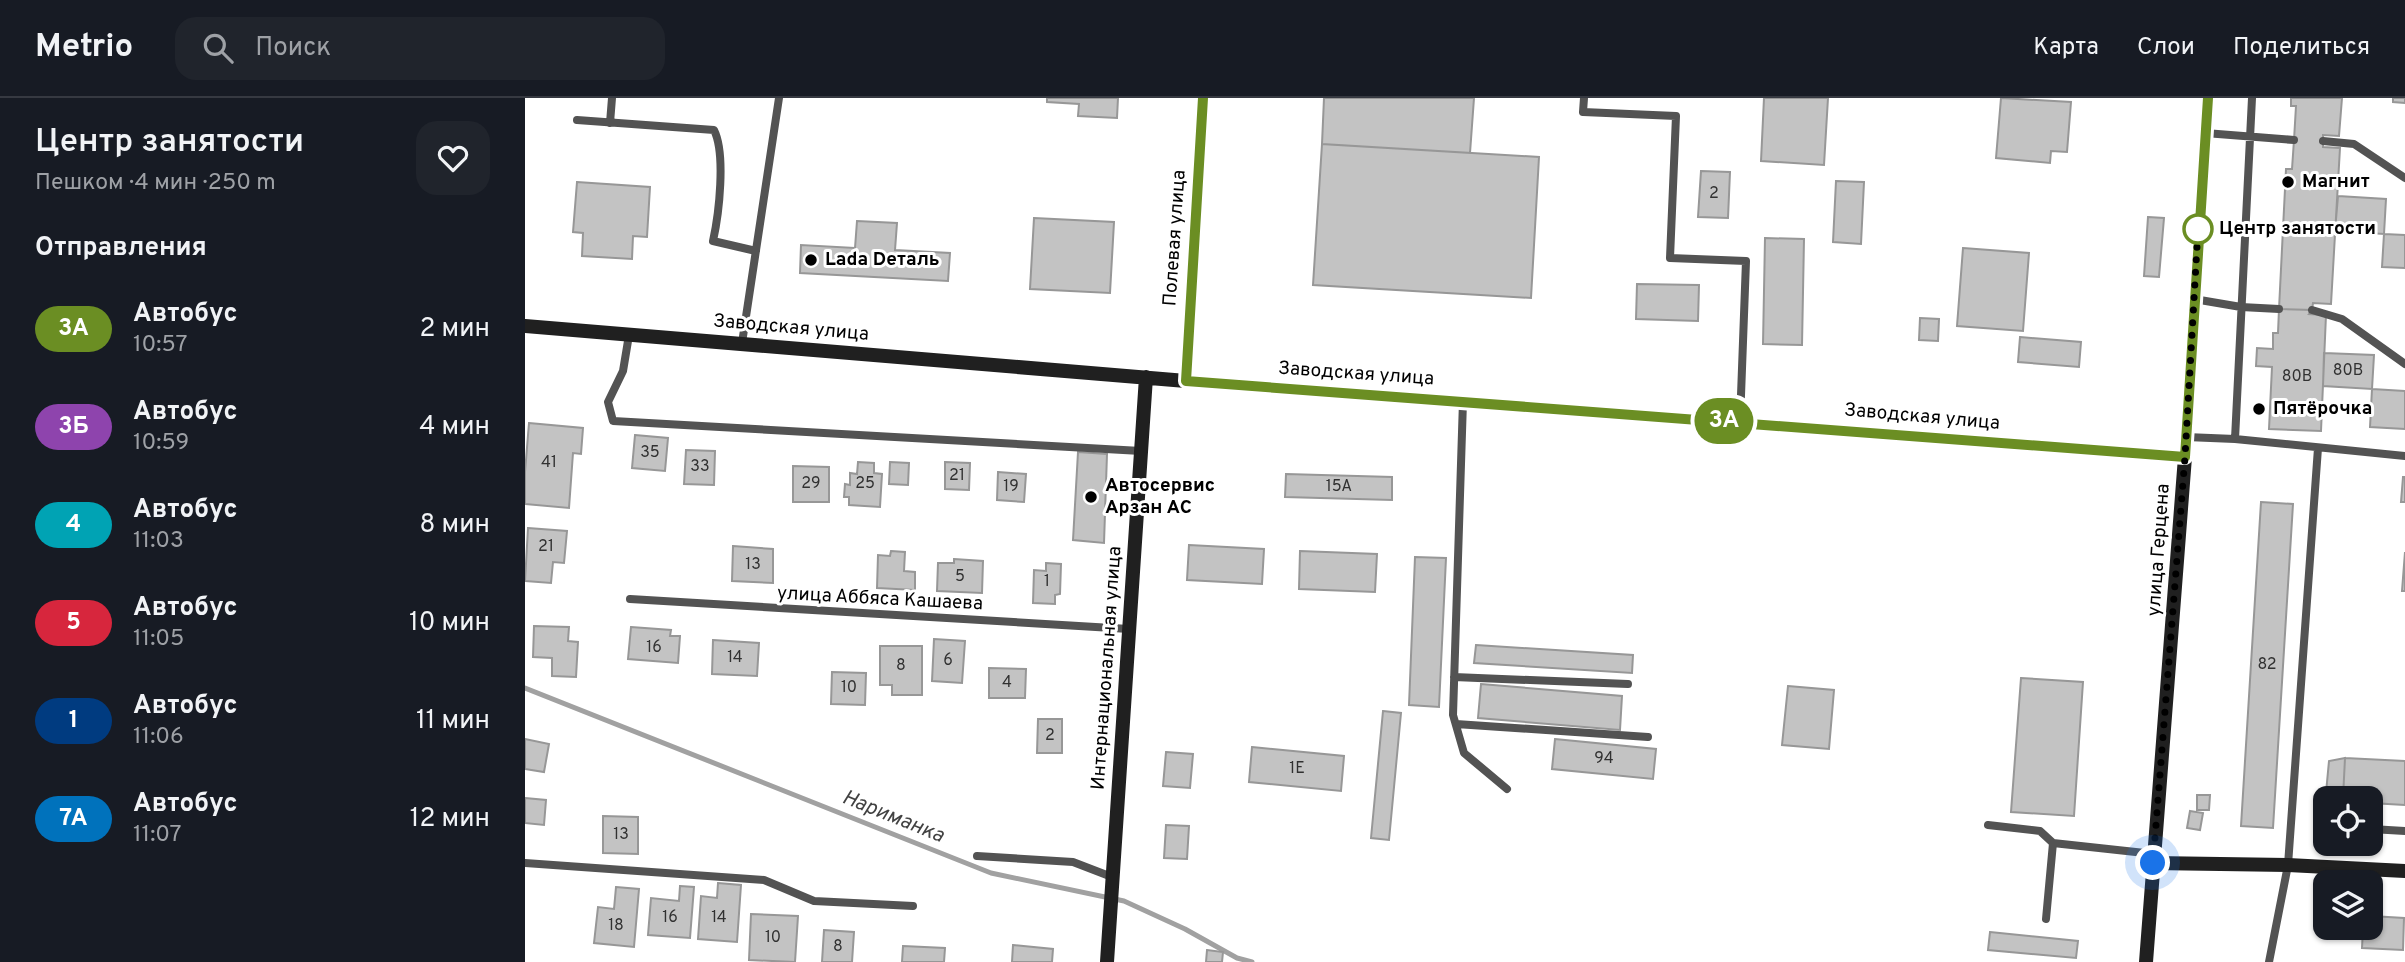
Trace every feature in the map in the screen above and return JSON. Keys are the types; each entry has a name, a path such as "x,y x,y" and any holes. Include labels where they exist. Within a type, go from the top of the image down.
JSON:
{"street":[{"name":"Полевая улица","path":"1186,381 1203,98"},
{"name":"улица Герцена","path":"2146,962 2185,457 2208,98"},
{"name":"Заводская улица","path":"525,326 1186,381 2185,457"},
{"name":"Интернациональная улица","path":"1107,962 1146,377"},
{"path":"2153,859 2405,871"}],"lane":[{"path":"610,123 612,98"},
{"path":"742,344 779,98"},
{"path":"1584,98 1583,112 1676,116 1670,258 1746,261 1740,422"},
{"path":"2235,439 2252,98"},
{"path":"577,120 714,130 719,142 720,160 717,222 713,241 756,251"},
{"path":"2205,133 2294,140"},
{"path":"2323,141 2354,144 2405,178"},
{"path":"2194,299 2241,307 2279,309"},
{"path":"2312,310 2342,319 2405,364"},
{"path":"629,335 623,371 608,402 613,421 1141,451"},
{"path":"1463,401 1453,715 1464,753 1507,789"},
{"path":"2186,437 2235,439 2405,456"},
{"path":"2269,962 2288,865 2318,448"},
{"name":"улица Аббяса Кашаева","path":"630,599 1129,629"},
{"path":"1454,677 1628,684"},
{"path":"1456,724 1649,737"},
{"path":"1988,825 2040,831 2053,843 2153,859"},
{"path":"2383,830 2405,831"},
{"path":"2046,919 2053,843"},
{"path":"978,856 1073,862 1112,877"},
{"path":"525,863 764,880 814,901 913,906"}],"building":[{"path":"1047,98 1118,98 1117,118 1078,116 1079,104 1047,102"},
{"path":"1324,98 1474,98 1470,153 1322,144"},
{"path":"1764,98 1828,98 1824,165 1761,161"},
{"path":"2001,98 2071,102 2067,152 2051,151 2050,163 1996,158"},
{"path":"2291,98 2342,98 2339,136 2323,135 2323,147 2340,148 2331,304 2313,303 2312,310 2279,309 2286,169 2292,169 2296,106 2291,106"},
{"path":"2393,98 2405,98 2405,103 2393,102"},
{"path":"1322,144 1539,157 1531,298 1313,285"},
{"path":"1701,171 1730,172 1728,218 1698,217"},
{"path":"1836,181 1864,182 1861,244 1833,242"},
{"path":"577,182 650,187 647,237 633,236 632,259 582,256 583,233 573,232"},
{"path":"2338,196 2386,199 2384,234 2335,231"},
{"path":"2148,217 2164,218 2159,277 2144,276"},
{"path":"1034,218 1114,222 1110,293 1030,289"},
{"path":"857,221 897,223 895,250 950,253 948,281 800,273 801,245 855,248"},
{"path":"2384,234 2405,235 2405,268 2382,267"},
{"path":"1765,238 1804,239 1802,345 1763,344"},
{"path":"1963,248 2029,253 2023,331 1957,326"},
{"path":"1637,284 1699,285 1698,321 1636,319"},
{"path":"2279,309 2312,310 2309,314 2326,315 2321,431 2269,429 2272,367 2256,366 2257,348 2273,349 2273,333 2278,333"},
{"path":"1920,318 1939,319 1938,341 1919,340"},
{"path":"2020,337 2081,342 2079,367 2018,362"},
{"path":"2324,353 2374,355 2372,389 2323,386"},
{"path":"2372,389 2405,391 2405,429 2370,427"},
{"path":"529,423 583,428 581,454 573,453 569,508 525,504"},
{"path":"635,435 668,438 665,471 632,468"},
{"path":"686,450 715,451 714,485 684,484"},
{"name":"Автосервис Арзан АС","path":"1078,452 1107,454 1104,543 1073,540"},
{"path":"858,462 874,463 874,473 882,474 880,507 849,505 849,497 844,497 845,484 850,485 850,473 857,474"},
{"path":"890,462 909,463 908,485 889,484"},
{"path":"945,462 970,463 969,490 945,489"},
{"path":"793,466 829,467 829,502 793,502"},
{"path":"998,472 1026,474 1024,502 997,500"},
{"path":"1286,474 1392,477 1392,500 1285,497"},
{"path":"2403,477 2405,502 2401,502"},
{"path":"2261,502 2293,504 2273,828 2241,826"},
{"path":"528,528 567,531 564,563 553,562 551,583 525,581"},
{"path":"1189,545 1264,549 1262,584 1187,580"},
{"path":"733,546 773,549 773,583 732,581"},
{"path":"891,551 905,552 904,571 915,572 915,590 877,588 878,555 890,556"},
{"path":"1300,551 1377,554 1375,592 1299,589"},
{"path":"2405,552 2405,591 2402,591"},
{"path":"1415,557 1446,558 1439,707 1409,705"},
{"path":"954,559 983,561 982,593 937,591 938,563 954,563"},
{"path":"1046,563 1061,564 1060,594 1055,595 1055,604 1033,603 1034,570 1046,571"},
{"path":"534,626 569,627 568,641 578,642 576,677 552,676 552,658 533,657"},
{"path":"631,627 671,630 670,636 680,636 678,663 628,659"},
{"path":"934,639 965,641 962,683 932,681"},
{"path":"713,640 759,643 757,676 712,674"},
{"path":"1476,645 1633,655 1632,673 1474,663"},
{"path":"880,646 922,646 922,695 892,695 892,685 880,685"},
{"path":"989,668 1026,669 1025,698 989,698"},
{"path":"832,672 866,673 865,705 831,704"},
{"path":"2021,678 2083,682 2074,816 2011,812"},
{"path":"1481,684 1622,696 1620,730 1478,718"},
{"path":"1788,686 1834,690 1829,749 1782,745"},
{"path":"1383,711 1401,713 1389,840 1371,838"},
{"path":"1038,719 1062,719 1062,753 1037,753"},
{"path":"525,739 549,744 544,772 525,769"},
{"path":"1555,739 1656,749 1653,779 1552,769"},
{"path":"1252,747 1344,756 1341,791 1249,782"},
{"path":"1166,752 1193,754 1190,788 1163,786"},
{"path":"2345,758 2405,761 2405,805 2383,804 2383,786 2344,786"},
{"path":"2345,758 2344,786 2327,786 2329,761"},
{"path":"2197,795 2210,795 2209,810 2197,810"},
{"path":"525,798 546,800 544,825 525,823"},
{"path":"2190,811 2203,813 2200,830 2187,828"},
{"path":"603,816 638,817 638,854 603,853"},
{"path":"1166,825 1189,826 1187,859 1164,858"},
{"path":"718,883 741,885 737,942 698,939 701,896 717,898"},
{"path":"680,886 694,887 690,938 648,935 651,898 679,901"},
{"path":"616,887 639,889 634,947 594,943 598,907 614,909"},
{"path":"751,914 798,916 795,962 749,960"},
{"path":"2383,917 2404,918 2403,950 2362,948 2362,940 2383,940"},
{"path":"824,930 854,932 852,962 822,962"},
{"path":"1990,932 2078,941 2076,958 1988,950"},
{"path":"1013,945 1053,949 1052,962 1012,962"},
{"path":"903,946 945,948 944,962 902,962"},
{"path":"1207,950 1223,952 1222,962 1206,962"}],"waterway":[{"name":"Нариманка","path":"525,688 991,873 1124,901 1185,929 1237,958 1252,962"}],"bus line":[{"name":"3А","path":"1203,98 1186,381 2185,457 2208,98"}],"place":[{"name":"Магнит","path":"2288,182"},
{"name":"Центр занятости","path":"2198,229"},
{"name":"Lada Dеталь","path":"811,260"},
{"name":"Пятёрочка","path":"2259,409"},
{"name":"Автосервис Арзан АС","path":"1091,497"}],"route":[{"path":"2153,863 2185,457 2198,229"}]}
